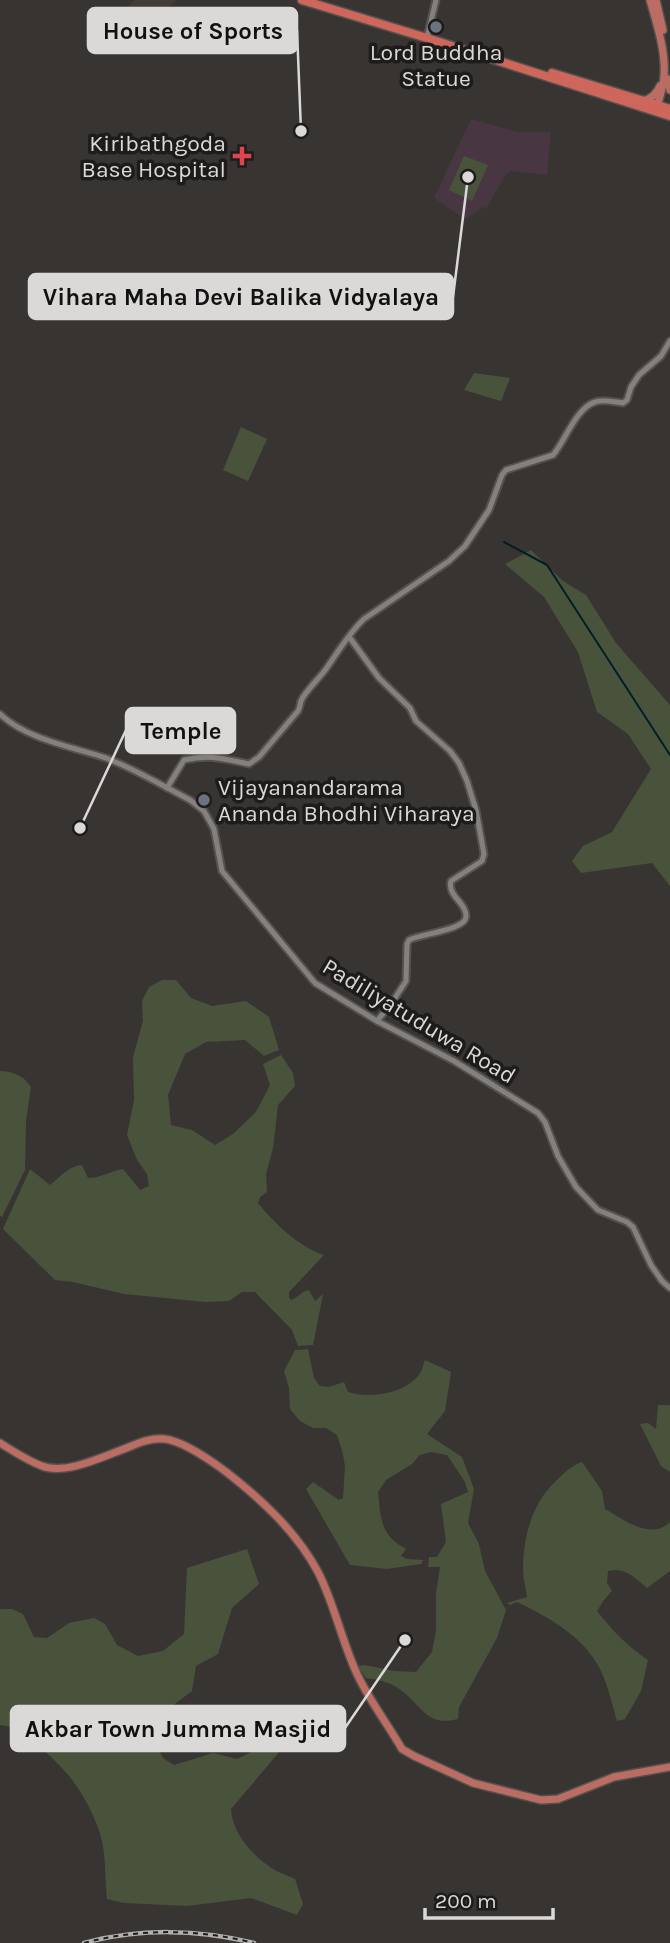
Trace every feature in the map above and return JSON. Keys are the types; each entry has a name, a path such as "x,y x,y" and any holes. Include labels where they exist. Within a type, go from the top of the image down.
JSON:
{"highway":[{"path":"302,0 428,35 617,100 661,108"},
{"path":"318,0 643,100 661,108 670,116"}],"main road":[{"path":"650,0 670,90"},
{"path":"656,0 667,52 661,108"},
{"path":"643,100 657,92 666,79"},
{"path":"0,1443 42,1466 54,1469 80,1465 141,1442 167,1439 218,1466 262,1501 305,1551 328,1595 358,1676 402,1749 414,1756 473,1783 552,1800 614,1777 670,1767"}],"street":[{"path":"428,35 436,0"},
{"path":"167,788 184,760 213,757 249,764 260,757 298,711 300,702 328,667 342,643 350,638 353,629 466,546 489,510 506,470 553,454 573,422 589,405 596,401 623,403 627,400 639,375 661,356 670,341"},
{"path":"350,638 379,678 410,708 416,721 450,751 459,763 476,810 484,854 482,861 449,885 464,910 464,921 455,928 409,940 406,981 377,1021"},
{"name":"Padiliyatuduwa Road","path":"0,714 28,732 105,758 190,800 204,811 216,838 222,872 304,972 327,992 454,1061 538,1113 545,1122 558,1156 573,1182 598,1210 633,1227 651,1265 670,1288"}],"shaded area":[{"path":"135,0 176,0 165,12 137,27 115,27 125,9"},
{"path":"471,119 518,132 551,132 547,175 510,171 486,209 483,207 465,219 434,198"}],"green space":[{"path":"464,156 488,165 472,201 449,190"},
{"path":"474,373 510,378 501,401 464,390"},
{"path":"241,427 267,439 248,481 223,470"},
{"path":"531,550 563,581 586,595 616,643 670,705 670,886 652,863 581,873 572,861 583,846 612,832 651,769 628,734 597,712 578,652 544,597 505,564"},
{"path":"162,980 176,980 191,998 212,1006 246,1001 269,1017 279,1050 264,1056 245,1040 206,1042 185,1054 168,1095 171,1125 192,1130 215,1145 233,1134 256,1112 270,1085 263,1064 281,1055 293,1073 295,1086 278,1105 273,1148 266,1174 267,1192 260,1197 258,1203 288,1234 324,1255 289,1292 289,1298 292,1300 309,1290 315,1301 323,1294 313,1345 298,1346 292,1330 255,1292 242,1292 229,1301 206,1302 124,1294 55,1280 3,1229 30,1169 50,1185 72,1167 82,1165 88,1178 123,1169 140,1190 149,1186 147,1174 137,1160 127,1135 134,1100 133,1057 143,1021 142,1001 149,987"},
{"path":"0,1071 18,1075 31,1087 26,1121 25,1170 2,1217 0,1216"},
{"path":"308,1349 314,1378 320,1386 329,1387 344,1382 348,1392 356,1394 375,1395 404,1387 419,1374 425,1360 451,1372 445,1411 427,1434 462,1457 474,1489 468,1523 479,1544 485,1571 506,1610 497,1638 459,1707 458,1719 448,1721 432,1718 398,1688 366,1678 358,1666 416,1672 432,1652 440,1567 428,1567 429,1557 437,1557 446,1542 441,1504 468,1492 465,1482 447,1455 431,1452 420,1455 412,1464 386,1480 378,1492 383,1525 391,1538 406,1549 401,1556 423,1560 421,1564 387,1569 350,1565 306,1489 313,1482 339,1500 343,1498 345,1467 337,1435 326,1428 313,1428 300,1421 290,1409 289,1388 284,1371 295,1350"},
{"path":"658,1405 670,1405 670,1472 661,1466 640,1424 648,1423 656,1429"},
{"path":"582,1462 602,1491 605,1509 628,1523 646,1529 662,1527 670,1522 670,1571 647,1588 624,1572 608,1571 607,1583 612,1591 597,1611 621,1638 648,1660 641,1691 625,1719 617,1721 603,1675 584,1647 565,1629 542,1615 517,1602 510,1605 507,1603 527,1597 523,1558 530,1521 535,1510 556,1481"},
{"path":"247,1549 259,1584 232,1608 218,1654 196,1666 192,1691 163,1713 152,1736 163,1758 174,1765 213,1753 237,1759 272,1742 280,1751 231,1809 232,1818 244,1842 256,1856 273,1869 295,1879 303,1904 297,1915 251,1898 187,1906 124,1903 107,1899 102,1841 83,1796 74,1782 38,1745 18,1731 0,1725 0,1609 12,1609 23,1614 34,1637 47,1638 69,1623 94,1618 105,1624 117,1645 138,1656 163,1651 184,1634 187,1568"}],"waterway":[{"path":"504,542 547,565 670,755"}],"railway":[{"path":"84,1943 126,1935 169,1932 212,1935 254,1943"}],"place":[{"name":"Lord Buddha Statue","path":"436,27"},
{"name":"House of Sports","path":"301,131"},
{"name":"Kiribathgoda Base Hospital","path":"242,156"},
{"name":"Vihara Maha Devi Balika Vidyalaya","path":"468,177"},
{"name":"Vijayanandarama Ananda Bhodhi Viharaya","path":"204,800"},
{"name":"Temple","path":"80,828"},
{"name":"Akbar Town Jumma Masjid","path":"405,1640"}]}
